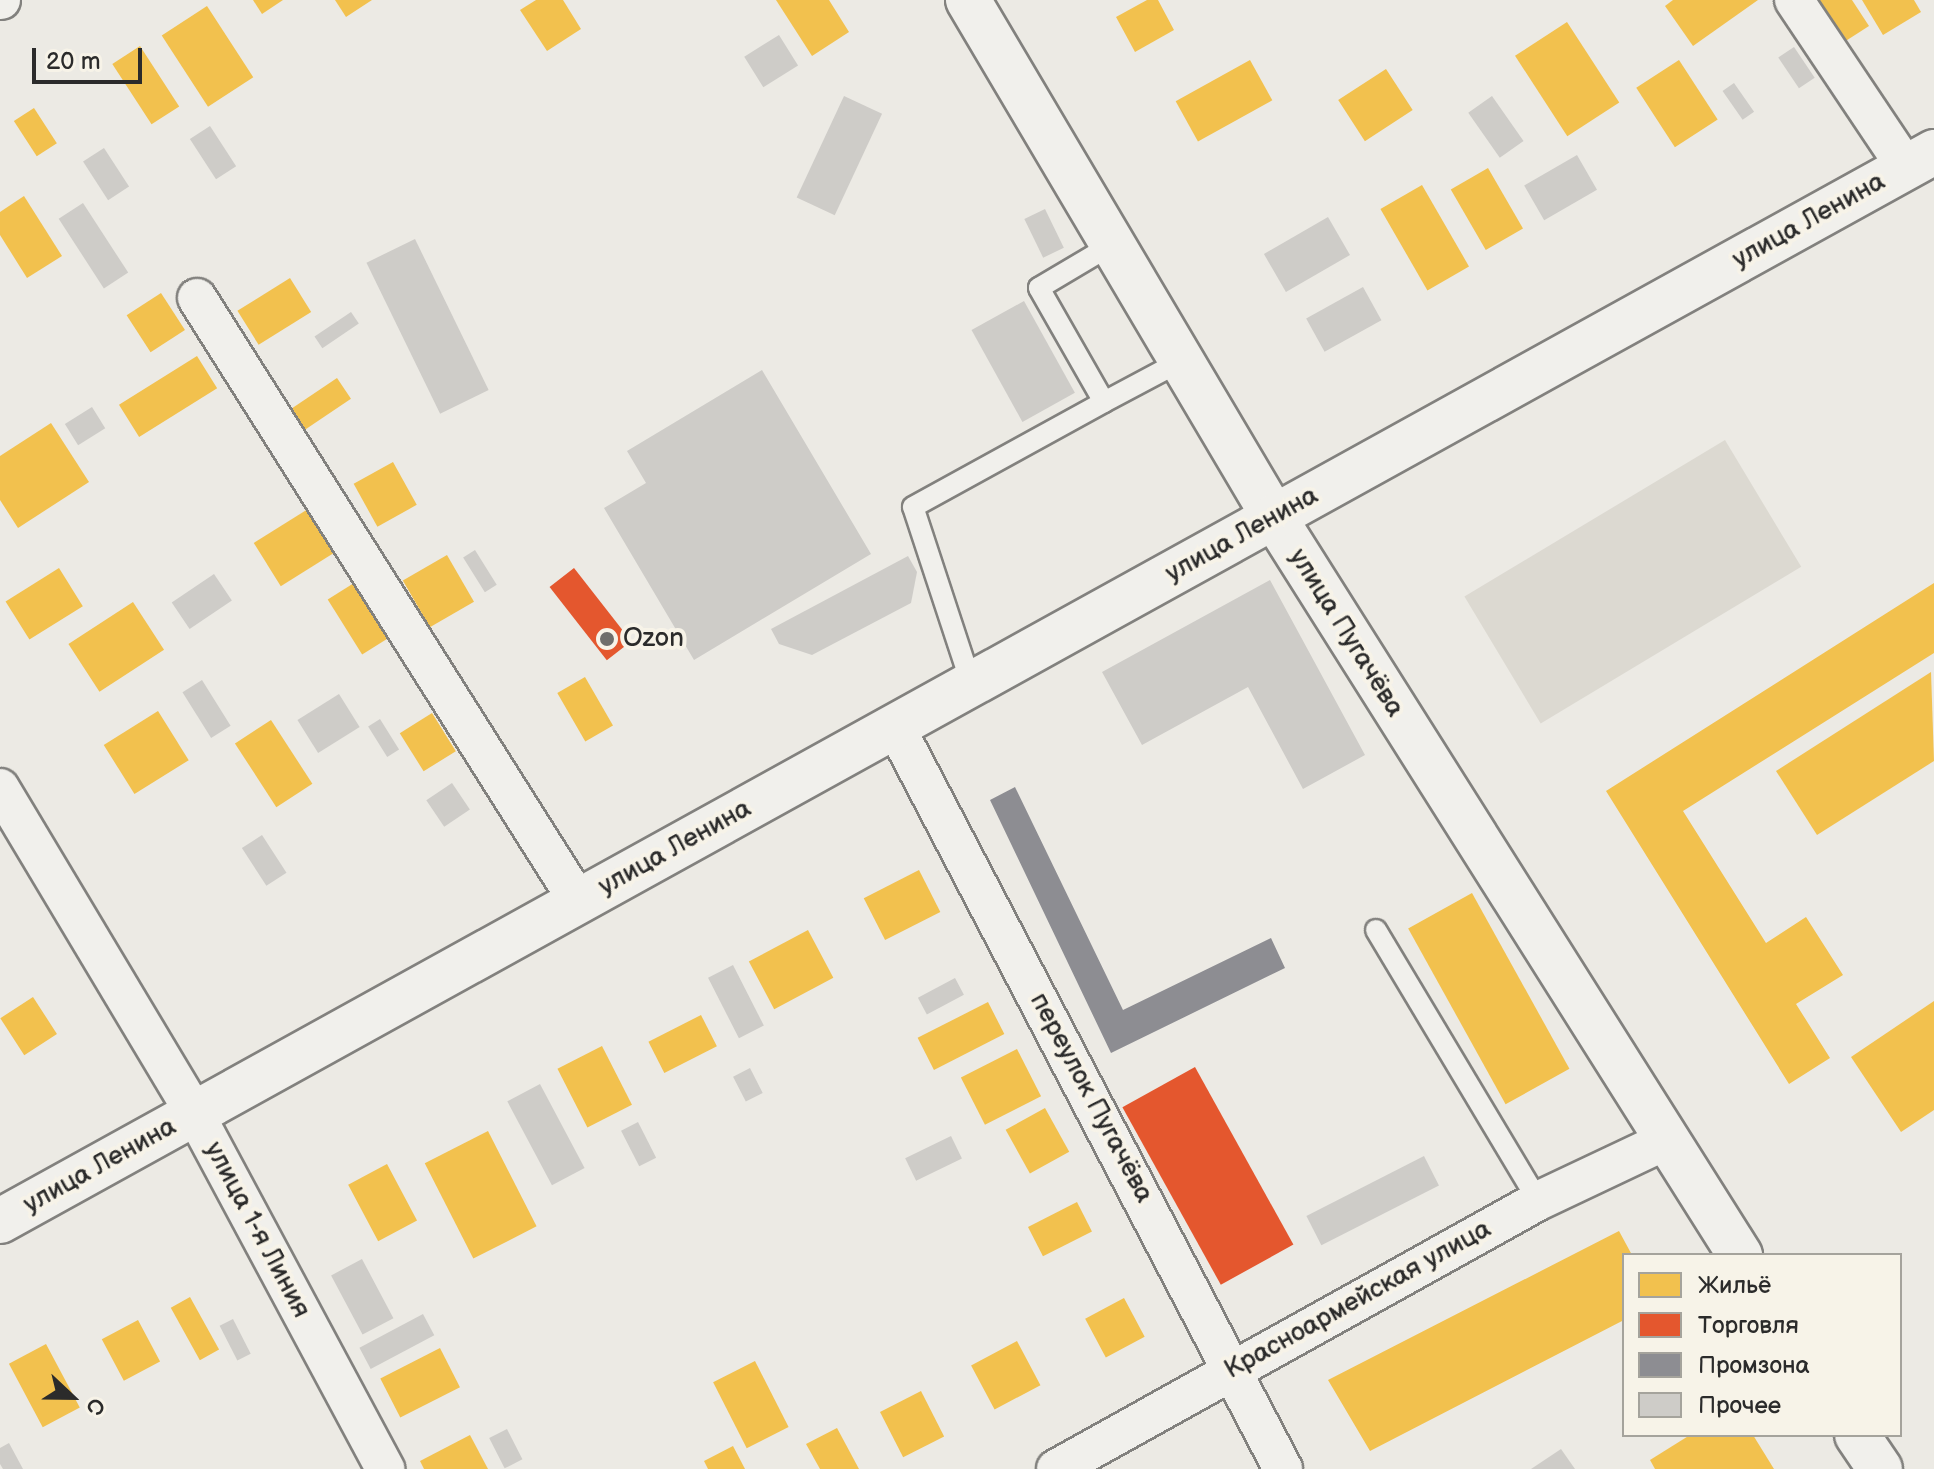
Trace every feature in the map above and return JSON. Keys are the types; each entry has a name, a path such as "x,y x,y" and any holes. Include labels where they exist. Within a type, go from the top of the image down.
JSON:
{"main road":[{"name":"улица Пугачёва","path":"968,0 1274,517 1665,1141 1739,1253"},
{"name":"улица Ленина","path":"0,1221 1920,160"},
{"path":"1858,1437 1880,1469"}],"street":[{"name":"улица Ленина","path":"1794,0 1920,160"},
{"name":"улица Ленина","path":"197,298 578,901"},
{"name":"переулок Пугачёва","path":"896,728 1234,1369 1283,1469"},
{"name":"улица 1-я Линия","path":"0,788 195,1114 385,1469"},
{"name":"Красноармейская улица","path":"1056,1469 1538,1201 1665,1141"}],"lane":[{"path":"1104,402 1039,288 1113,244"},
{"path":"972,686 913,507 1181,361"},
{"path":"1376,930 1538,1201"}],"shaded area":[{"path":"1725,440 1801,567 1541,723 1464,597"}],"building: Жильё":[{"path":"253,0 283,0 262,14"},
{"path":"335,0 372,0 346,17"},
{"path":"536,0 563,0 581,29 547,51 520,10"},
{"path":"776,0 829,0 849,32 812,56"},
{"path":"1147,0 1158,0 1174,30 1135,52 1116,17"},
{"path":"1673,0 1758,0 1693,46 1665,6"},
{"path":"1813,0 1852,0 1869,26 1841,44"},
{"path":"1862,0 1914,0 1921,12 1883,35"},
{"path":"207,6 253,77 208,107 162,35"},
{"path":"1567,22 1619,103 1567,136 1515,56"},
{"path":"140,46 179,106 152,124 112,64"},
{"path":"1250,60 1272,100 1198,141 1176,101"},
{"path":"1679,60 1718,120 1675,147 1636,88"},
{"path":"1386,69 1413,110 1365,141 1338,100"},
{"path":"34,108 57,143 37,156 14,121"},
{"path":"1488,168 1523,229 1486,250 1451,190"},
{"path":"1422,185 1469,266 1427,290 1380,209"},
{"path":"24,196 62,256 27,278 0,235 0,212"},
{"path":"290,278 311,312 259,345 237,311"},
{"path":"161,293 185,330 151,352 127,315"},
{"path":"197,356 217,388 139,437 119,405"},
{"path":"337,378 351,399 305,430 291,409"},
{"path":"51,423 89,482 18,528 0,500 0,456"},
{"path":"393,462 417,505 377,527 354,484"},
{"path":"308,509 335,552 281,586 254,543"},
{"path":"447,555 474,602 430,627 403,580"},
{"path":"59,568 83,606 29,640 6,601"},
{"path":"354,583 388,638 362,655 328,599"},
{"path":"1934,583 1934,653 1683,811 1766,943 1806,917 1843,975 1796,1004 1830,1058 1789,1084 1606,791"},
{"path":"133,602 164,650 99,692 68,644"},
{"path":"1931,672 1934,761 1817,835 1776,771"},
{"path":"585,677 613,725 585,741 557,693"},
{"path":"158,711 189,760 134,794 104,745"},
{"path":"432,713 456,751 424,771 400,733"},
{"path":"271,720 312,784 276,807 235,743"},
{"path":"919,870 940,912 885,940 864,898"},
{"path":"1472,893 1569,1069 1506,1104 1408,928"},
{"path":"808,930 833,978 774,1009 749,961"},
{"path":"33,997 57,1034 24,1055 0,1018"},
{"path":"1934,1001 1934,1110 1901,1132 1851,1057"},
{"path":"988,1002 1004,1034 934,1070 918,1038"},
{"path":"701,1015 717,1046 664,1073 648,1042"},
{"path":"602,1046 632,1105 587,1128 557,1069"},
{"path":"1017,1049 1041,1096 985,1125 961,1078"},
{"path":"1045,1108 1069,1152 1030,1174 1006,1130"},
{"path":"488,1131 537,1226 473,1259 425,1163"},
{"path":"387,1164 417,1221 378,1241 348,1185"},
{"path":"1077,1202 1092,1231 1043,1256 1028,1227"},
{"path":"1619,1231 1631,1253 1622,1253 1622,1321 1370,1451 1328,1380"},
{"path":"190,1297 219,1349 200,1360 171,1308"},
{"path":"1124,1298 1145,1337 1106,1358 1085,1319"},
{"path":"138,1320 160,1361 124,1381 102,1339"},
{"path":"1017,1341 1040,1385 995,1410 971,1365"},
{"path":"46,1344 80,1408 43,1427 9,1364"},
{"path":"440,1348 460,1387 400,1418 380,1378"},
{"path":"755,1361 789,1427 747,1448 713,1382"},
{"path":"921,1391 944,1436 903,1457 880,1412"},
{"path":"837,1428 859,1469 820,1469 806,1444"},
{"path":"470,1435 488,1469 424,1469 420,1461"},
{"path":"1687,1437 1754,1437 1774,1469 1655,1469 1650,1460"},
{"path":"733,1446 745,1469 708,1469 704,1461"}],"building: Торговля":[{"path":"574,568 631,641 607,660 550,587"},
{"path":"1195,1067 1293,1245 1221,1285 1122,1107"}],"building: Промзона":[{"path":"1015,787 1123,1010 1271,938 1285,968 1111,1053 990,800"}],"building: Прочее":[{"path":"779,35 798,66 763,87 744,57"},
{"path":"1794,47 1815,78 1799,88 1778,58"},
{"path":"1734,83 1754,112 1743,120 1723,91"},
{"path":"844,96 882,114 835,215 797,198"},
{"path":"1492,96 1524,141 1500,158 1468,113"},
{"path":"210,126 236,166 216,179 190,139"},
{"path":"104,148 129,187 108,200 83,162"},
{"path":"1577,155 1597,190 1544,220 1524,186"},
{"path":"83,203 128,273 104,288 59,219"},
{"path":"1045,209 1064,248 1043,258 1024,219"},
{"path":"1328,217 1350,255 1286,292 1264,254"},
{"path":"415,239 489,390 440,414 366,263"},
{"path":"1363,287 1381,320 1325,352 1306,319"},
{"path":"1024,301 1075,393 1022,422 972,330"},
{"path":"351,312 359,324 322,348 315,337"},
{"path":"762,370 871,554 694,660 604,508 646,483 627,451"},
{"path":"92,407 105,428 78,445 65,424"},
{"path":"475,550 497,585 485,592 463,557"},
{"path":"908,556 917,572 911,603 812,655 779,644 771,629"},
{"path":"214,574 232,601 190,629 172,603"},
{"path":"1270,580 1365,755 1303,789 1248,687 1142,745 1102,672"},
{"path":"202,680 231,726 211,738 182,692"},
{"path":"339,694 360,727 318,753 297,720"},
{"path":"380,719 399,750 387,757 368,726"},
{"path":"452,783 470,810 444,827 426,800"},
{"path":"262,835 287,873 266,886 242,848"},
{"path":"733,965 764,1026 739,1038 708,978"},
{"path":"955,978 964,995 927,1014 918,998"},
{"path":"750,1068 763,1093 746,1102 733,1077"},
{"path":"540,1084 585,1168 552,1185 507,1101"},
{"path":"638,1122 656,1158 639,1166 621,1131"},
{"path":"951,1136 962,1158 916,1181 905,1158"},
{"path":"1424,1156 1439,1185 1321,1245 1306,1216"},
{"path":"362,1259 393,1318 363,1335 331,1275"},
{"path":"423,1314 434,1335 371,1369 359,1348"},
{"path":"233,1319 251,1354 237,1361 220,1326"},
{"path":"507,1429 522,1459 505,1468 489,1438"},
{"path":"9,1443 23,1469 3,1469 0,1464 0,1448"},
{"path":"1561,1449 1575,1469 1531,1469"}],"place":[{"name":"Ozon","path":"607,639"}]}
